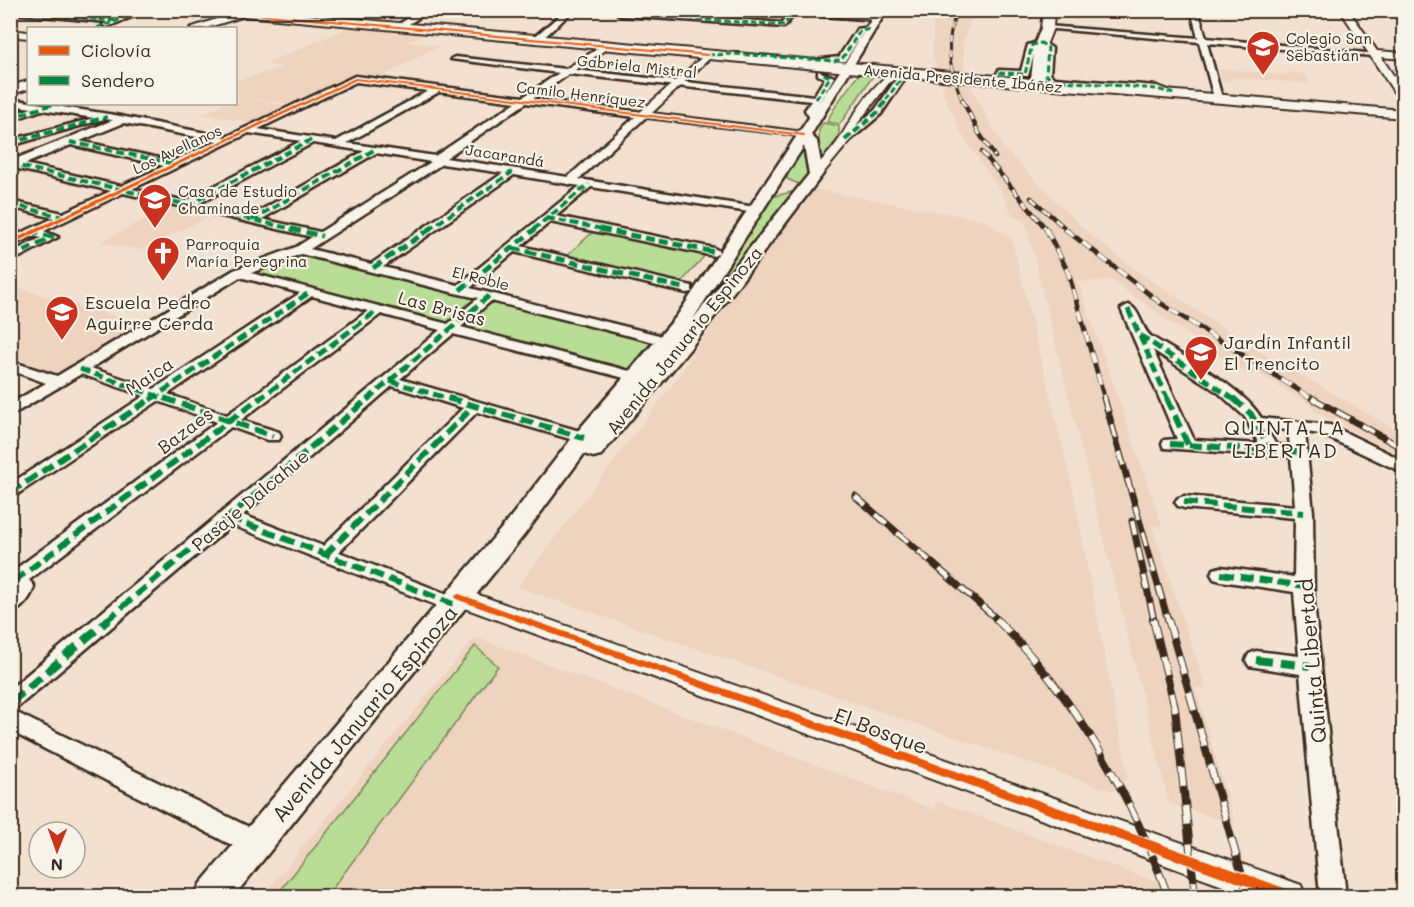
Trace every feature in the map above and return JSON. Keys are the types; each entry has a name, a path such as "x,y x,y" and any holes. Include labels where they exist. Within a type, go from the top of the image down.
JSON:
{"main road":[{"path":"1039,10 1036,28 1041,43"},
{"path":"1037,84 1041,43 1047,28 1049,10"},
{"name":"Avenida Presidente Ibáñez","path":"247,12 848,68 899,76 1037,84 1404,112"},
{"path":"199,27 247,12"},
{"name":"Avenida Januario Espinoza","path":"212,897 515,529 584,438 694,307 848,68 880,14"},
{"path":"10,92 27,85"},
{"path":"804,135 810,141 816,174"},
{"name":"Avenida Januario Espinoza","path":"515,529 595,448 644,393 816,174"}],"street":[{"path":"100,27 146,10"},
{"name":"Avenida Presidente Ibáñez","path":"221,10 247,12"},
{"path":"398,27 428,10"},
{"path":"536,40 572,10"},
{"path":"695,19 699,10"},
{"path":"695,19 705,10"},
{"path":"783,10 880,14"},
{"path":"1194,10 1218,98"},
{"path":"1344,10 1404,99"},
{"path":"1351,10 1399,14 1404,23"},
{"path":"13,11 116,21"},
{"path":"625,13 785,25 794,11"},
{"name":"Avenida Presidente Ibáñez","path":"708,56 734,54 834,61 842,59 860,31 871,28"},
{"path":"1047,28 1404,56"},
{"path":"10,33 27,35"},
{"path":"999,73 1025,74 1031,46 1041,43 1048,48 1046,75 1052,80 1161,90 1174,94"},
{"path":"10,411 238,273 300,250 438,160 605,46"},
{"path":"570,181 708,56"},
{"name":"Gabriela Mistral","path":"455,59 816,99"},
{"path":"814,118 810,110 830,77 821,72"},
{"path":"816,174 845,140 853,122 885,81 899,76"},
{"name":"Camilo Henríquez","path":"355,79 804,135"},
{"name":"Los Avellanos","path":"10,243 355,79"},
{"path":"337,144 438,89"},
{"path":"10,102 27,105"},
{"path":"29,105 227,140"},
{"path":"10,118 49,105"},
{"path":"10,143 107,117"},
{"path":"13,164 123,120"},
{"name":"Jacarandá","path":"249,130 755,210"},
{"path":"188,205 311,140"},
{"path":"70,142 176,165"},
{"path":"252,220 374,150"},
{"path":"13,164 322,236"},
{"path":"373,268 512,172"},
{"path":"460,290 589,184"},
{"path":"10,204 64,217"},
{"path":"548,218 714,252"},
{"path":"10,258 52,237 33,232"},
{"path":"512,248 687,289"},
{"name":"El Roble","path":"300,250 654,338"},
{"name":"Las Brisas","path":"238,273 636,377"},
{"name":"Maica","path":"10,493 310,292"},
{"name":"Pasaje Dalcahue","path":"10,703 489,296"},
{"path":"1128,309 1188,445"},
{"name":"Bazaes","path":"12,580 378,310"},
{"path":"1140,335 1224,390 1251,414 1270,450"},
{"path":"10,365 59,381"},
{"path":"80,369 273,436"},
{"path":"390,381 584,438"},
{"path":"325,555 474,406"},
{"path":"1255,422 1296,424 1334,433 1404,468"},
{"name":"Quinta Libertad","path":"1296,424 1304,513 1304,586 1310,666 1333,897"},
{"path":"1170,444 1299,452"},
{"path":"1184,502 1304,513"},
{"path":"229,517 325,555 456,601"},
{"path":"1221,574 1304,586"},
{"path":"10,606 24,590 24,586 12,580"},
{"name":"El Bosque","path":"456,601 1290,897"},
{"path":"1256,660 1310,666"},
{"path":"10,720 256,844"}],"shaded area":[{"path":"933,11 974,11 963,43 965,73 958,73 968,82 1004,149 1088,233 1141,274 1254,348 1403,434 1403,458 1313,410 1312,405 1257,373 1250,375 1214,353 1111,280 1078,282 1162,526 1152,526 1206,688 1195,687 1235,824 1169,803 1026,224 1022,219 1013,216 1002,193 964,138 943,93 944,87 933,57"},
{"path":"355,25 431,32 407,42 438,46 376,80 353,77 294,104 246,98 290,106 254,123 202,114 222,105 237,105 237,81 284,67 265,64"},
{"name":"Colegio San Sebastián","path":"1219,69 1289,75 1289,72 1304,74 1309,83 1232,78 1233,81 1222,80"},
{"path":"812,189 984,220 1012,240 1072,486 1128,777 1112,791 517,587 680,375 697,347"},
{"name":"Casa de Estudio Chaminade","path":"168,207 211,216 140,250 101,242"},
{"name":"Escuela Pedro Aguirre Cerda","path":"18,288 140,324 65,370 54,372 11,357 11,292"},
{"path":"475,637 935,810 937,801 1194,896 263,896"}],"green space":[{"path":"859,74 873,76 840,124 827,122 837,103"},
{"path":"823,123 839,126 839,137 819,163 819,130"},
{"path":"807,139 808,169 801,185 787,179 787,173"},
{"path":"796,191 713,297 714,288 771,197"},
{"path":"594,231 706,254 680,284 566,256"},
{"path":"304,256 652,341 629,369 255,273"},
{"path":"475,646 498,666 327,896 276,896"}],"railway":[{"path":"957,10 949,45 951,66 962,100"},
{"path":"962,99 979,133 995,157"},
{"path":"982,152 1047,230"},
{"path":"1031,198 1067,230"},
{"path":"1046,229 1068,272 1105,400"},
{"path":"1065,229 1162,304 1314,400"},
{"path":"1104,398 1168,620"},
{"path":"1312,398 1404,449"},
{"path":"855,496 998,620"},
{"path":"1132,521 1154,620"},
{"path":"996,619 1051,681 1098,748 1136,820 1168,896"},
{"path":"1153,619 1175,708 1195,896"},
{"path":"1168,619 1248,896"}],"marked path":[{"path":"100,27 146,10"},
{"path":"626,10 622,14 784,25 794,11"},
{"path":"10,11 116,21"},
{"path":"1395,13 1404,23"},
{"path":"708,55 734,54 834,61 842,59 860,31 871,29"},
{"path":"999,73 1025,74 1032,45 1041,43 1048,48 1046,75 1052,80 1157,89 1174,94"},
{"path":"816,99 830,77 821,73"},
{"path":"845,140 878,112 900,80"},
{"path":"10,118 50,105"},
{"path":"10,143 107,117"},
{"path":"188,205 311,140"},
{"path":"70,142 175,164"},
{"path":"252,220 374,150"},
{"path":"10,164 322,236"},
{"path":"373,268 512,172"},
{"path":"460,290 589,184"},
{"path":"10,204 63,217"},
{"path":"547,218 714,252"},
{"path":"10,258 52,237 34,232"},
{"path":"512,248 687,289"},
{"path":"10,493 310,292"},
{"path":"10,703 489,296"},
{"path":"1128,309 1188,445"},
{"path":"14,581 378,310"},
{"path":"1140,335 1224,390 1251,414 1270,450"},
{"path":"80,369 273,436"},
{"path":"390,381 584,438"},
{"path":"325,555 474,406"},
{"path":"1170,444 1299,452"},
{"path":"1184,502 1304,513"},
{"path":"229,517 453,604"},
{"path":"1221,574 1304,586"},
{"path":"1256,660 1310,666"}],"cycle path":[{"path":"244,13 708,55"},
{"path":"10,243 355,79 804,135"},
{"path":"459,597 1290,896"}],"place":[{"name":"Colegio San Sebastián","path":"1263,76"},
{"name":"Casa de Estudio Chaminade","path":"155,229"},
{"name":"Parroquia María Peregrina","path":"163,282"},
{"name":"Escuela Pedro Aguirre Cerda","path":"62,341"},
{"name":"Jardín Infantil El Trencito","path":"1201,381"}],"district":[{"name":"QUINTA LA LIBERTAD","path":"1285,438"}]}
